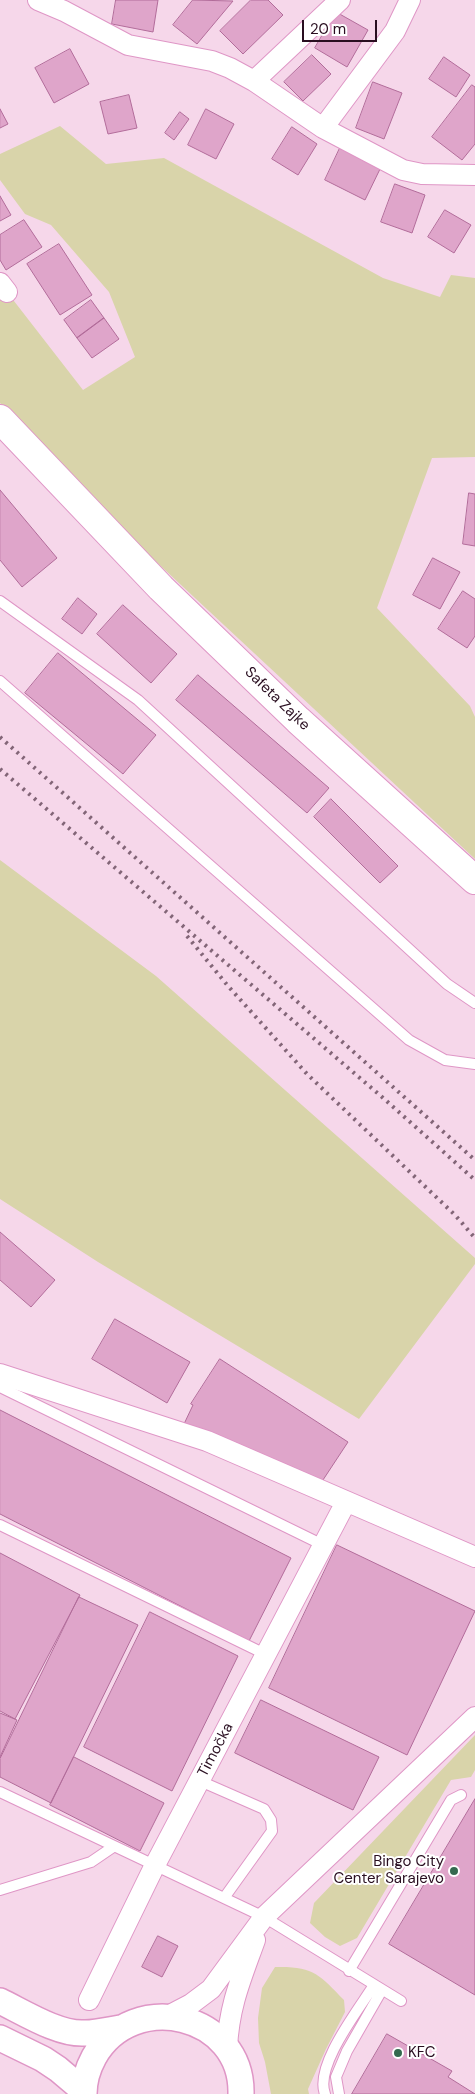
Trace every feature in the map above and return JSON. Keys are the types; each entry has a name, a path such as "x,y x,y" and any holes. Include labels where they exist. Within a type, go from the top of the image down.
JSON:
{"main road":[{"path":"0,419 86,511"},
{"path":"0,430 86,511"},
{"name":"Safeta Zajke","path":"86,511 161,588 298,720 475,880"}],"street":[{"path":"38,0 64,11 128,45 212,62 230,68 254,81 323,128 413,173 475,175"},
{"path":"254,81 340,0"},
{"path":"323,128 395,31 410,0"},
{"path":"0,1374 207,1441 475,1557"},
{"name":"Timočka","path":"89,2000 156,1865 346,1502"},
{"path":"168,2016 191,2004 210,1989 264,1917 475,1717"},
{"path":"227,2048 232,2003 264,1917"},
{"path":"0,2001 56,2028 83,2034 120,2028 143,2018 168,2016 191,2021 211,2032 227,2048 237,2067 241,2094"},
{"path":"84,2093 89,2067 101,2045 120,2028"},
{"path":"0,2038 43,2059 58,2069 84,2093"}],"lane":[{"path":"0,601 138,700 447,984 475,1003"},
{"path":"0,681 408,1040 445,1060 475,1064"},
{"path":"0,1387 323,1545"},
{"path":"0,1525 267,1655"},
{"path":"200,1781 264,1809 271,1820 272,1831 224,1898"},
{"path":"0,1792 264,1917 349,1971 401,2001"},
{"path":"349,1971 451,1800 461,1795"},
{"path":"0,1890 91,1862 114,1847"},
{"path":"325,2094 322,2088 325,2067 337,2044 378,1988"},
{"path":"339,2094 336,2077 378,1988"}],"shaded area":[{"path":"60,126 106,164 164,158 383,278 440,297 451,275 475,278 475,457 432,458 377,608 470,706 475,717 475,859 151,557 0,403 0,296 7,292 83,390 135,357 109,292 51,225 25,214 0,180 0,154"},
{"path":"0,860 156,976 475,1258 475,1264 359,1419 98,1262 0,1199"},
{"path":"475,1735 475,1770 471,1777 451,1780 357,1938 340,1946 325,1937 310,1923 314,1903"},
{"path":"275,1967 298,1968 314,1973 344,2000 345,2012 308,2089 309,2094 271,2094 259,2043 258,2018 262,1988"}],"building":[{"path":"116,0 158,0 153,32 112,24"},
{"path":"193,0 233,1 197,44 173,25"},
{"path":"251,0 268,0 283,15 243,54 220,31"},
{"path":"336,12 368,30 347,67 315,48"},
{"path":"70,49 89,84 54,103 35,68"},
{"path":"312,55 331,74 303,101 284,82"},
{"path":"444,57 470,75 456,97 429,79"},
{"path":"373,82 402,93 384,139 356,128"},
{"path":"472,85 475,87 475,144 462,160 432,137"},
{"path":"129,95 137,128 108,134 100,102"},
{"path":"0,109 8,124 0,128"},
{"path":"206,109 234,124 216,159 188,145"},
{"path":"180,112 189,119 174,140 165,133"},
{"path":"292,127 317,144 298,175 272,159"},
{"path":"340,148 381,167 365,200 325,180"},
{"path":"395,184 425,195 412,233 381,222"},
{"path":"0,196 11,215 0,221"},
{"path":"445,210 471,225 454,253 428,237"},
{"path":"24,220 42,247 6,270 0,260 0,235"},
{"path":"59,244 92,295 60,315 27,264"},
{"path":"91,300 104,318 77,338 64,320"},
{"path":"104,318 119,339 92,358 77,338"},
{"path":"0,490 57,558 22,587 0,560"},
{"path":"469,493 475,494 475,546 463,544"},
{"path":"433,558 460,572 440,609 413,595"},
{"path":"463,591 475,599 475,636 467,648 438,629"},
{"path":"78,598 97,614 82,634 62,619"},
{"path":"123,605 177,654 151,683 97,634"},
{"path":"58,653 156,735 123,774 25,693"},
{"path":"198,675 329,788 307,813 176,700"},
{"path":"331,799 398,866 380,883 314,817"},
{"path":"0,1232 55,1280 31,1307 0,1280"},
{"path":"115,1319 190,1362 167,1403 92,1359"},
{"path":"220,1359 348,1442 319,1486 184,1424 193,1405 191,1404"},
{"path":"0,1410 291,1558 249,1641 0,1514"},
{"path":"337,1545 475,1611 407,1755 269,1688"},
{"path":"0,1553 80,1595 15,1719 0,1711"},
{"path":"79,1597 138,1625 51,1803 0,1777 0,1759"},
{"path":"150,1612 238,1656 172,1791 84,1747"},
{"path":"261,1700 379,1757 353,1810 235,1753"},
{"path":"0,1713 17,1720 0,1757"},
{"path":"74,1757 164,1803 140,1851 50,1805"},
{"name":"Bingo City Center Sarajevo","path":"475,1799 475,1995 389,1944"},
{"path":"158,1936 178,1946 162,1977 142,1967"},
{"name":"KFC","path":"387,2034 452,2071 448,2077 475,2094 352,2094"}],"railway":[{"path":"0,737 475,1160"},
{"path":"0,769 382,1097 475,1180"},
{"path":"187,936 228,986 307,1074 455,1215 475,1238"}],"place":[{"name":"Bingo City Center Sarajevo","path":"454,1871"},
{"name":"KFC","path":"398,2053"}]}
